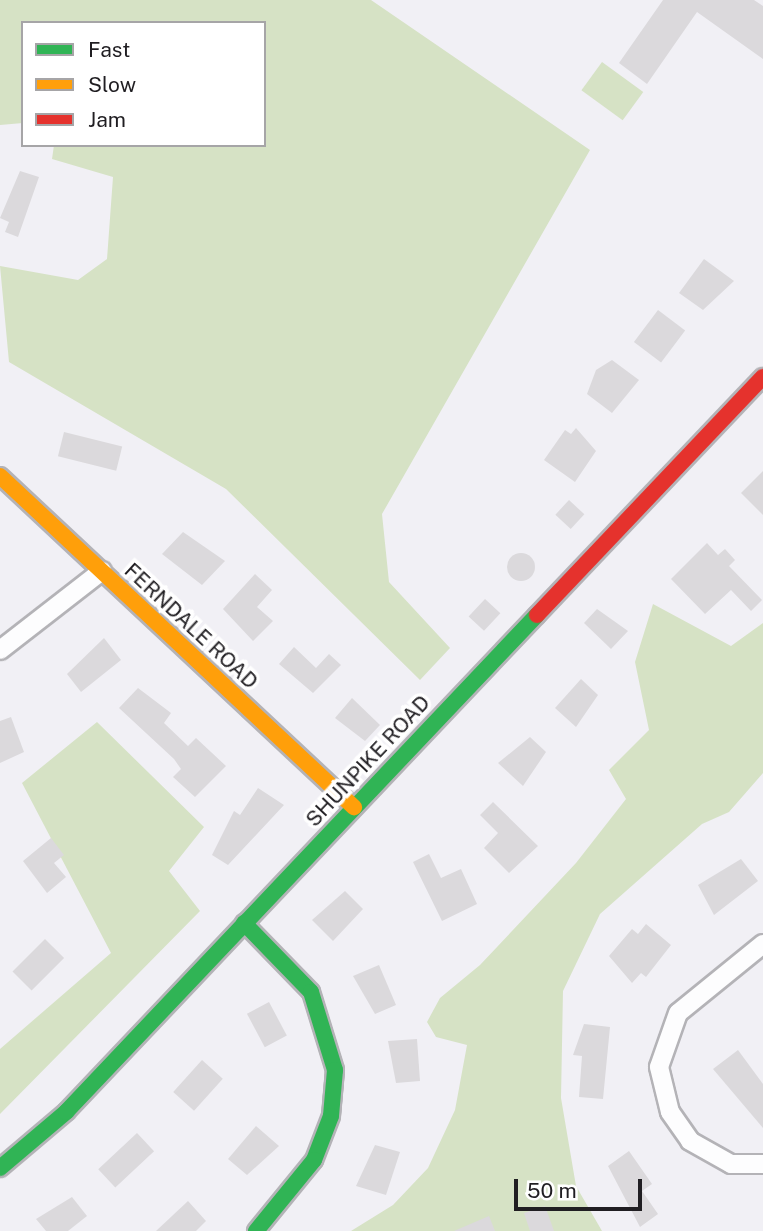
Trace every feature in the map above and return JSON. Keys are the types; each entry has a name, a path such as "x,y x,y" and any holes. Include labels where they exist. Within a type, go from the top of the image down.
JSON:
{"main road":[{"name":"SHUNPIKE ROAD","path":"0,1168 66,1112 763,377"},
{"name":"FERNDALE ROAD","path":"0,476 354,807"},
{"path":"244,923 311,992 335,1070 331,1116 314,1160 256,1231"}],"street":[{"path":"0,650 102,571"},
{"path":"763,944 678,1013 659,1067 670,1112 690,1141 730,1164 763,1164"}],"green space":[{"path":"0,0 371,0 590,150 382,514 389,582 450,648 420,680 226,489 9,362 0,266 78,280 107,259 113,177 52,159 54,147 266,147 266,21 21,21 21,123 0,125"},
{"path":"602,62 643,92 623,120 581,90"},
{"path":"653,604 731,646 763,623 763,773 729,812 702,824 600,914 563,991 561,1098 576,1186 602,1231 351,1231 393,1205 428,1168 455,1110 467,1045 436,1037 427,1022 440,998 480,965 576,863 626,799 609,770 649,730 635,662"},
{"path":"97,722 204,827 169,871 200,911 0,1114 0,1049 111,953 22,783"}],"building":[{"path":"663,0 754,0 763,6 763,59 697,12 647,84 619,63"},
{"path":"20,171 39,177 18,237 5,232 9,222 0,218"},
{"path":"704,259 734,281 703,310 679,293"},
{"path":"658,310 685,330 661,362 634,342"},
{"path":"612,360 639,380 612,413 587,394 596,370"},
{"path":"576,428 596,451 575,482 544,460 565,430 571,434"},
{"path":"64,432 122,447 116,471 58,456"},
{"path":"763,471 763,515 741,493"},
{"path":"569,500 584,514 571,529 555,515"},
{"path":"183,532 225,561 202,585 162,554"},
{"path":"707,543 718,555 725,549 735,560 729,566 762,600 751,611 731,590 705,614 671,579"},
{"path":"521,553 531,557 535,567 531,577 521,581 511,577 507,567 511,557"},
{"path":"255,574 272,590 257,607 273,621 253,641 223,609"},
{"path":"485,599 500,613 484,631 469,617"},
{"path":"597,609 628,631 611,649 584,623"},
{"path":"104,638 121,660 81,692 67,674"},
{"path":"294,647 316,668 329,654 341,665 313,693 279,664"},
{"path":"581,679 598,695 576,727 555,708"},
{"path":"138,688 171,713 164,723 188,746 196,738 226,766 195,797 173,777 181,769 174,759 119,708"},
{"path":"352,698 380,725 365,741 335,718"},
{"path":"11,717 24,752 0,763 0,721"},
{"path":"530,737 546,752 523,786 498,763"},
{"path":"258,788 284,805 228,865 212,855 234,811 240,815"},
{"path":"493,802 538,846 509,873 484,848 498,833 480,815"},
{"path":"51,838 64,855 54,863 66,877 47,893 23,861"},
{"path":"429,854 441,878 461,869 477,904 442,921 413,862"},
{"path":"741,859 758,881 714,915 698,885"},
{"path":"345,891 363,909 333,941 312,920"},
{"path":"646,924 671,945 646,977 641,973 632,983 609,956 632,929 638,934"},
{"path":"45,939 64,958 32,991 12,972"},
{"path":"379,965 396,1005 375,1014 353,976"},
{"path":"269,1002 287,1036 265,1047 247,1014"},
{"path":"584,1024 610,1027 603,1099 579,1097 582,1056 573,1055"},
{"path":"417,1039 420,1081 396,1083 388,1041"},
{"path":"738,1050 763,1084 763,1128 713,1069"},
{"path":"202,1060 223,1079 194,1111 173,1092"},
{"path":"256,1126 279,1146 247,1175 228,1159"},
{"path":"137,1133 154,1151 115,1187 98,1169"},
{"path":"375,1145 400,1152 386,1195 356,1186"},
{"path":"629,1151 652,1184 642,1191 658,1214 640,1227 608,1166"},
{"path":"72,1197 87,1216 68,1231 46,1231 36,1219"},
{"path":"188,1201 206,1221 196,1231 156,1231"},
{"path":"545,1206 554,1231 530,1231 524,1213"},
{"path":"489,1216 495,1231 454,1231"}],"traffic: fast":[{"path":"0,1168 66,1112 537,615"},
{"path":"244,923 311,992 335,1070 331,1116 314,1160 256,1231"}],"traffic: slow":[{"path":"0,476 354,807"}],"traffic: jam":[{"path":"537,615 763,377"}]}
